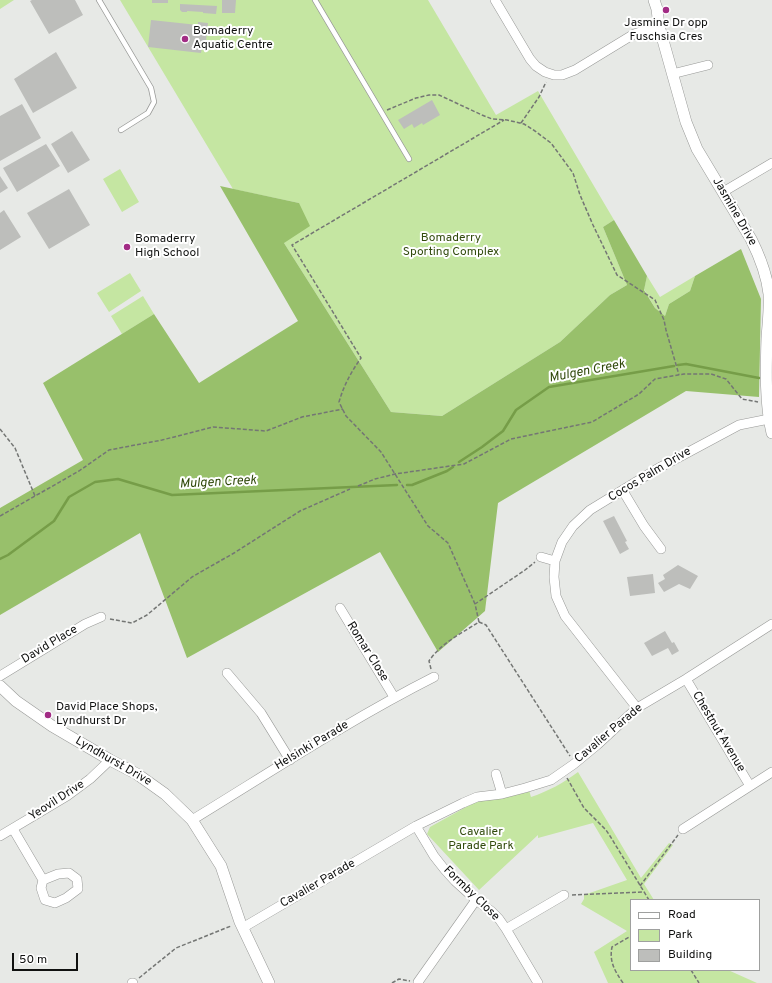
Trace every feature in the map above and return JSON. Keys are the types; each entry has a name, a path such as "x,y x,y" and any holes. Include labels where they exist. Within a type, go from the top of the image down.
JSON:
{"street":[{"path":"495,0 530,59 536,66 554,75 562,75 575,70 634,34 659,26"},
{"name":"Jasmine Drive","path":"654,0 657,9 659,26 686,122 697,149 751,239 758,254 762,268 768,293 769,313 767,338 767,384 769,419 772,433"},
{"path":"672,74 708,65"},
{"path":"723,192 772,163"},
{"name":"Cocos Palm Drive","path":"637,708 565,616 556,596 554,578 555,561 562,542 573,526 590,510 657,470 739,424 769,419"},
{"path":"623,491 644,526 661,549"},
{"path":"541,557 555,561"},
{"name":"Romar Close","path":"340,608 394,697"},
{"name":"David Place","path":"0,676 85,624 101,617"},
{"name":"Cavalier Parade","path":"242,924 416,826 477,798 502,794 551,780 597,745 637,708 686,679 772,624"},
{"path":"227,672 261,713 290,760"},
{"name":"Helsinki Parade","path":"192,820 394,697 434,677"},
{"name":"Chestnut Avenue","path":"686,679 750,786"},
{"name":"Lyndhurst Drive","path":"0,686 16,701 52,726 137,774 165,794 192,820 221,866 242,924 269,983"},
{"name":"Yeovil Drive","path":"0,836 67,796 90,779 110,760"},
{"name":"Chestnut Avenue","path":"683,829 772,772"},
{"path":"496,774 502,794"},
{"name":"Formby Close","path":"416,826 434,856 445,870 476,900 491,911 506,929 538,983"},
{"path":"13,829 43,880"},
{"path":"506,929 564,895"},
{"path":"418,982 476,900"}],"lane":[{"path":"99,0 151,88 154,102 148,113 121,130"},
{"path":"315,0 409,159"}],"path":[{"path":"520,123 539,97 550,74"},
{"path":"382,112 416,98 429,95 439,95 492,119 524,124 550,143 573,173 580,195 617,275 655,300 664,320 679,375"},
{"path":"504,120 292,245 361,358 352,370 343,388 339,402 346,416 381,452 428,526 448,543 475,604 480,622 486,625 560,739 574,764"},
{"path":"358,486 375,479 395,474 464,464 511,439 592,422 639,394 655,379 684,374 711,374 726,379 742,400 768,404"},
{"path":"0,516 79,471 109,450 162,440 213,427 266,431 302,417 343,409"},
{"path":"0,429 14,448 35,496"},
{"path":"101,617 132,624 147,615 192,577 234,553 300,511 350,489"},
{"path":"475,604 525,570 541,557"},
{"path":"434,677 429,661 434,654 440,647 480,622"},
{"path":"564,771 584,808 606,830 648,899"},
{"path":"640,886 683,829"},
{"path":"564,895 644,892"},
{"path":"133,983 176,948 242,924"},
{"path":"623,983 616,973 610,956 612,947 630,937"},
{"path":"692,971 699,983"},
{"path":"392,983 399,979 418,982"}],"green space":[{"path":"0,0 14,0 0,9"},
{"name":"Bomaderry Sporting Complex","path":"120,0 428,0 496,115 538,91 614,220 603,227 627,285 610,295 560,342 442,416 391,412 284,243 299,203 233,189"},
{"path":"120,169 139,202 122,212 103,179"},
{"path":"220,186 299,203 310,226 284,243 391,412 442,416 560,342 610,295 627,285 603,227 614,220 647,276 644,290 655,308 665,316 669,304 690,291 695,276 741,249 761,299 759,397 686,391 498,503 485,611 438,652 380,552 187,658 140,533 0,615 0,508 83,460 43,383 154,314 199,383 298,321"},
{"path":"130,273 141,291 109,312 97,293"},
{"path":"647,276 660,297 695,276 690,291 669,304 665,316 655,308 644,289"},
{"path":"143,296 154,314 122,334 111,316"},
{"name":"Cavalier Parade Park","path":"578,772 641,878 669,843 673,845 644,884 653,899 630,899 630,971 730,971 757,983 608,983 594,952 627,931 581,904 584,899 584,895 627,880 593,823 538,838 538,835 479,890 427,834 430,827 477,801 529,790 531,797 567,780"}],"building":[{"path":"75,0 83,15 49,34 30,1"},
{"path":"152,0 168,0 168,3 152,3"},
{"path":"222,0 236,0 235,13 222,13"},
{"path":"180,4 217,6 216,14 187,11 182,12 180,10"},
{"path":"151,20 198,25 198,22 208,23 206,41 203,41 201,53 148,47"},
{"path":"56,52 77,88 33,113 14,79"},
{"path":"432,100 440,115 423,125 422,123 414,128 412,124 404,129 398,120"},
{"path":"22,104 41,138 0,161 0,116"},
{"path":"72,131 90,160 68,173 51,144"},
{"path":"46,144 60,166 17,192 3,168"},
{"path":"0,176 8,188 0,193"},
{"path":"69,189 90,225 49,249 27,213"},
{"path":"4,210 21,237 0,250 0,213"},
{"path":"614,516 627,541 625,542 629,549 620,554 603,521"},
{"path":"678,565 698,576 690,589 679,584 664,592 658,583 665,579 663,575"},
{"path":"653,574 655,593 630,596 627,577"},
{"path":"665,631 679,651 672,655 668,648 652,656 644,643"}],"waterway":[{"name":"Mulgen Creek","path":"678,365 686,364 759,378"},
{"name":"Mulgen Creek","path":"459,462 503,431 516,410 549,387 674,366"},
{"name":"Mulgen Creek","path":"407,485 412,485 447,471 453,467"},
{"name":"Mulgen Creek","path":"0,559 8,555 54,521 69,497 95,482 118,479 172,495 397,485"}],"place":[{"name":"Jasmine Dr opp Fuschsia Cres","path":"666,10"},
{"name":"Bomaderry Aquatic Centre","path":"185,39"},
{"name":"Bomaderry High School","path":"127,247"},
{"name":"David Place Shops, Lyndhurst Dr","path":"48,715"}]}
